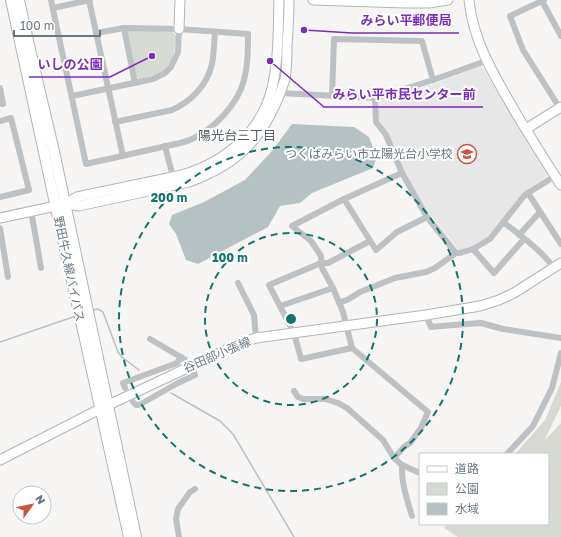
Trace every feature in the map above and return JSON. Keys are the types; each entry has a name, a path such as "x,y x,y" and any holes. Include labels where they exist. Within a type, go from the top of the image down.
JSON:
{"main road":[{"name":"野田牛久線バイパス","path":"11,0 60,205 136,537"},
{"name":"野田牛久線バイパス","path":"19,0 60,205"},
{"name":"野田牛久線バイパス","path":"105,406 129,537"}],"street":[{"path":"51,0 86,164 192,139 207,130 220,119 230,107 244,81 247,61 248,34 124,28 96,33"},
{"path":"53,8 89,0 123,156"},
{"path":"72,96 153,79 165,73 171,67 178,52 180,0"},
{"path":"0,218 60,205 77,197 173,177 198,170 223,157 232,150 254,128 267,104 272,88 277,55 279,0"},
{"path":"60,205 79,206 189,182 219,169 248,147 270,118 285,78 289,0"},
{"path":"313,0 405,4 429,3 448,0"},
{"path":"469,0 474,27 486,61 561,185"},
{"path":"526,129 561,108 523,50 510,16 543,1 561,36"},
{"path":"124,28 135,83"},
{"path":"115,122 172,110 192,98 207,77 212,64 215,32"},
{"path":"332,96 334,39 422,41 433,80"},
{"path":"280,93 375,98 433,80 486,61"},
{"path":"0,88 3,104 0,104"},
{"path":"375,98 376,122 386,136 402,173 427,217 456,253"},
{"path":"0,121 11,118 29,190 0,197"},
{"path":"165,146 173,177"},
{"path":"394,458 421,428 428,412 352,348 343,312 333,288 322,268 321,256 311,241 292,226 344,199 402,173"},
{"path":"339,303 360,292 395,278 426,272 435,268 456,253 460,254 473,249 490,239 524,196 555,176"},
{"path":"528,193 561,244"},
{"path":"344,199 376,250 397,232 427,217"},
{"path":"31,212 41,268"},
{"path":"473,249 494,273 540,212"},
{"path":"503,222 558,266"},
{"path":"0,228 8,277"},
{"path":"352,348 301,359 294,333 269,285 321,263 328,263 370,241"},
{"name":"谷田部小張線","path":"0,460 105,406 236,345 256,338 426,315 480,306 499,300 528,285 558,266"},
{"path":"238,283 254,315 256,338"},
{"path":"280,306 333,288"},
{"path":"426,315 431,328 480,323 561,338"},
{"path":"133,402 136,405 140,405 178,382 195,376 192,365 150,339"},
{"path":"508,453 533,426 552,388 561,352"},
{"path":"125,388 123,383 177,363 181,357"},
{"path":"294,391 298,397 303,399 325,399 338,403 347,408 383,440 394,458 402,465 419,473"},
{"path":"402,465 402,484 412,516"},
{"path":"179,537 176,519 178,509 190,492 195,489"}],"shaded area":[{"name":"つくばみらい市立陽光台小学校","path":"482,66 550,174 523,193 488,237 460,251 429,213 405,173 378,117 379,104 380,100 433,84"}],"green space":[{"path":"129,30 173,32 176,36 175,46 168,66 157,74 139,79 136,76 126,33"},
{"path":"561,382 561,406 544,441 561,423 561,537 458,537 444,528 447,525 549,525 549,453 516,453 545,420"}],"water":[{"path":"292,124 354,127 369,137 377,157 373,168 312,193 300,203 280,206 268,227 198,264 186,260 176,234 169,224 172,215 204,202 245,180 272,151"}],"waterway":[{"path":"93,310 98,309 103,312 118,352 139,370"},
{"path":"0,342 76,316"},
{"path":"171,393 220,421 233,434 294,537"}],"place":[{"name":"みらい平郵便局","path":"304,30"},
{"name":"いしの公園","path":"152,56"},
{"name":"みらい平市民センター前","path":"270,61"},
{"name":"つくばみらい市立陽光台小学校","path":"467,154"}],"district":[{"name":"陽光台三丁目","path":"237,135"}]}
